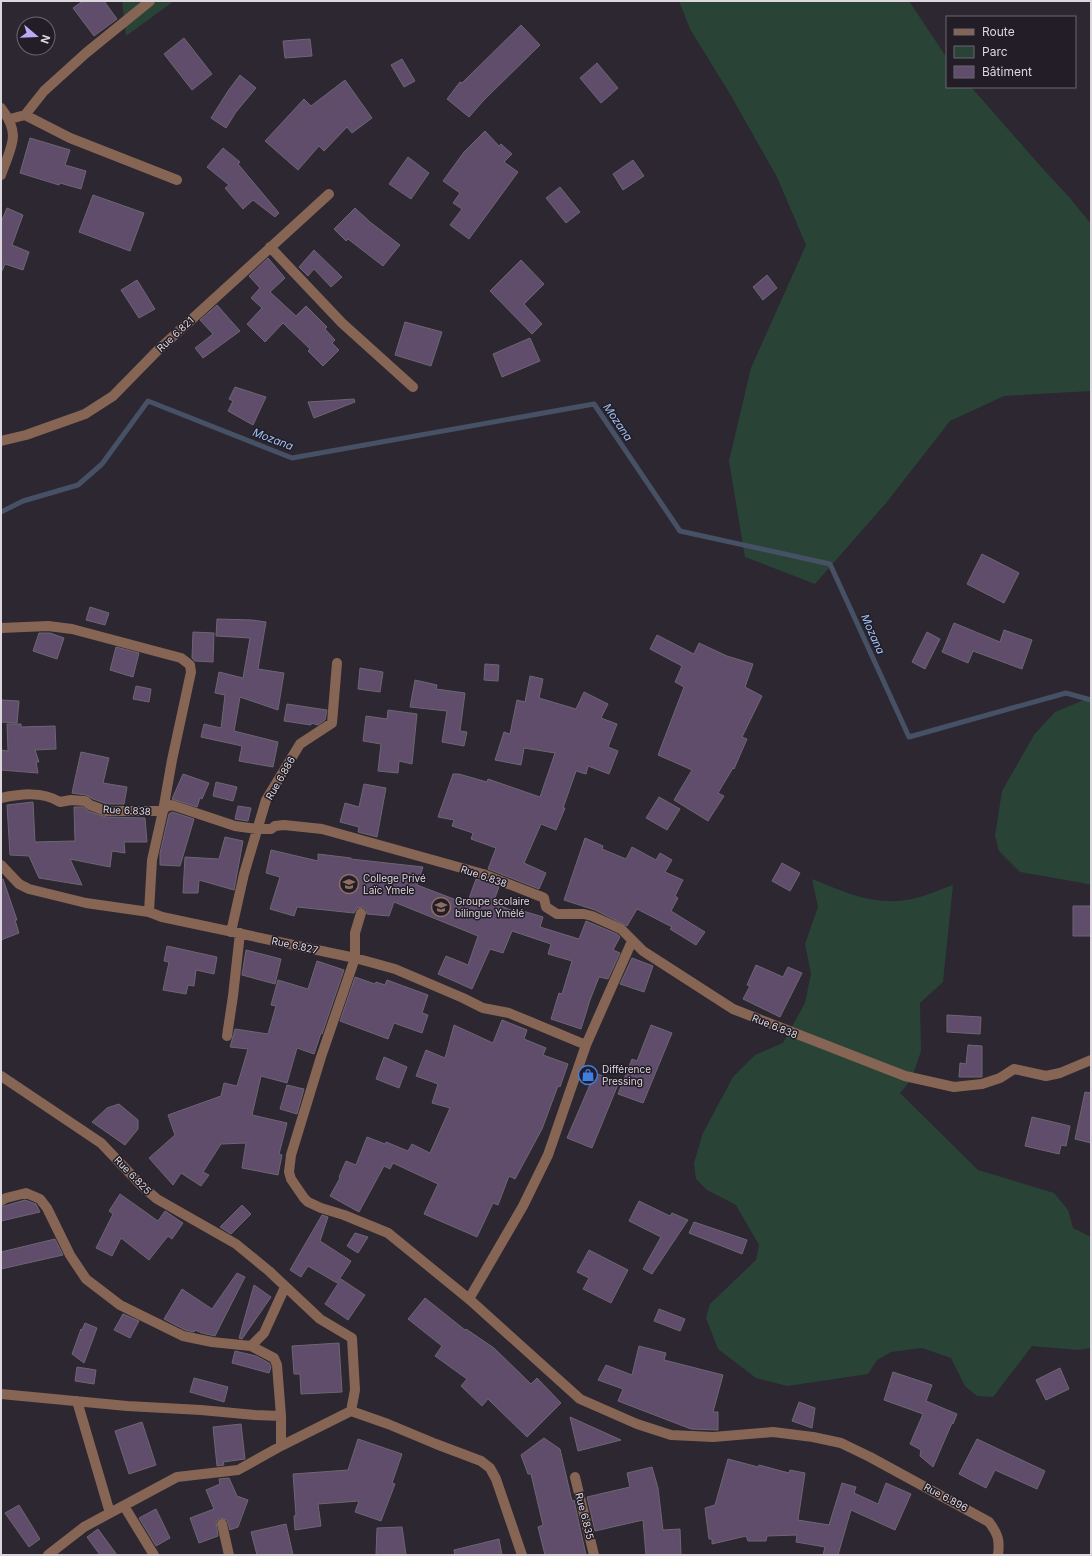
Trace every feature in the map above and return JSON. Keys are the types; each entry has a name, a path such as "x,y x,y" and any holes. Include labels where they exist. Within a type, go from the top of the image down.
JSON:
{"street":[{"path":"10,119 25,115 44,91 76,62 150,1"},
{"path":"1,108 10,119 14,137 1,175"},
{"path":"25,115 70,138 177,180"},
{"name":"Rue 6.821","path":"1,442 86,414 113,396 157,351 329,194"},
{"path":"270,247 342,323 413,387"},
{"path":"1,628 48,626 72,629 130,643 181,658 190,664 191,672 152,860 149,912"},
{"name":"Rue 6.886","path":"227,1036 233,996 236,932 244,874 257,829 266,800 300,744 332,723 337,663"},
{"name":"Rue 6.838","path":"1,798 17,794 32,794 55,799 60,802 71,800 85,801 90,805 106,811 163,811 166,807 172,805 235,826 271,829 275,826 284,824 322,830 471,870 544,898 546,907 557,914 584,914 592,916 620,929 643,951 733,1009 905,1076 954,1087 982,1084 1000,1078 1014,1069 1046,1076 1060,1073 1091,1060"},
{"name":"Rue 6.827","path":"1,865 19,884 29,889 86,904 149,912 162,917 355,958 394,969 483,1008 509,1013 586,1046"},
{"name":"Rue 6.896","path":"361,913 355,932 355,958 321,1057 291,1155 289,1172 291,1179 299,1193 308,1202 388,1233 470,1298 580,1399 637,1424 671,1435 713,1437 773,1432 813,1437 840,1443 870,1457 989,1522 997,1532 999,1547 998,1555"},
{"path":"470,1298 523,1206 548,1155 586,1046 632,941"},
{"name":"Rue 6.825","path":"1,1076 101,1143 142,1186 157,1199 236,1244 269,1271 320,1319 352,1338 355,1390 351,1411"},
{"path":"1,1201 6,1198 26,1193 40,1199 47,1208 70,1255 86,1278 120,1305 183,1336 212,1342 250,1346 274,1358 281,1416 281,1446"},
{"path":"250,1346 264,1333 285,1287"},
{"path":"1,1394 127,1406 281,1416"},
{"path":"77,1401 110,1513"},
{"path":"48,1555 84,1527 177,1477 238,1470 281,1446 351,1411 481,1461 490,1468 496,1479 522,1555"},
{"name":"Rue 6.835","path":"575,1477 594,1555"},
{"path":"124,1506 154,1555"},
{"path":"222,1524 229,1555"}],"green space":[{"path":"122,1 174,1 126,36"},
{"path":"679,1 909,1 946,56 946,88 972,88 1069,197 1091,224 1091,391 1004,396 950,421 886,503 815,584 745,557 729,461 751,368 806,245 777,177 730,94 690,29"},
{"path":"1091,697 1091,885 1020,872 999,851 995,836 1002,791 1034,735 1055,712"},
{"path":"812,879 858,896 882,901 912,899 953,885 943,982 920,1003 921,1051 911,1080 900,1093 978,1170 1054,1193 1068,1210 1073,1228 1091,1237 1091,1348 1078,1350 1032,1346 993,1397 977,1396 965,1386 951,1358 922,1348 891,1352 877,1360 868,1374 787,1386 756,1378 718,1349 706,1318 710,1304 756,1260 759,1245 736,1205 707,1190 696,1179 694,1163 703,1133 733,1077 755,1055 783,1043 805,1003 811,974 805,944 818,907"}],"building":[{"path":"83,1 104,1 117,19 94,36 73,8"},
{"path":"521,25 540,45 484,100 469,117 447,99 460,82 462,83"},
{"path":"184,38 212,74 192,90 164,54"},
{"path":"310,39 312,56 285,58 283,41"},
{"path":"402,59 415,81 404,87 391,65"},
{"path":"597,63 618,88 601,103 580,78"},
{"path":"240,75 256,88 236,112 226,128 211,118"},
{"path":"345,80 372,118 352,133 347,127 324,151 319,146 298,170 265,141 304,99 311,106"},
{"path":"485,131 499,146 501,144 512,154 504,162 518,172 469,239 450,225 462,209 453,203 460,193 443,181 464,152"},
{"path":"30,138 70,150 65,165 86,171 81,189 60,183 59,185 20,173"},
{"path":"223,148 240,162 238,164 279,213 275,217 253,200 243,209 225,188 229,185 207,167"},
{"path":"408,157 429,173 411,199 389,184"},
{"path":"633,160 644,176 623,190 613,174"},
{"path":"560,187 580,212 566,223 546,198"},
{"path":"93,195 144,213 130,251 79,232"},
{"path":"7,208 23,215 12,245 29,252 23,270 5,264 1,271 1,222"},
{"path":"355,208 370,222 400,245 383,266 348,239 346,241 334,229"},
{"path":"314,250 342,277 331,287 314,269 308,276 299,267"},
{"path":"268,258 285,278 270,292 296,316 306,306 327,327 325,329 335,340 332,343 339,350 323,366 308,351 310,349 283,323 265,342 247,324 262,308 251,298 260,288 249,276"},
{"path":"521,260 544,284 524,304 542,324 532,334 490,291"},
{"path":"767,275 777,288 763,300 753,287"},
{"path":"137,280 155,309 139,318 121,290"},
{"path":"217,305 240,331 203,358 195,348 213,334 200,320"},
{"path":"405,322 442,332 431,366 395,355"},
{"path":"530,338 540,361 502,377 493,354"},
{"path":"235,387 266,397 253,425 228,411 233,401 229,399"},
{"path":"354,399 355,402 314,418 308,402"},
{"path":"982,554 1019,573 1004,603 967,584"},
{"path":"90,607 109,613 105,625 86,620"},
{"path":"217,619 266,622 258,669 284,673 278,710 240,697 234,731 278,742 273,767 239,761 242,746 201,737 204,724 221,728 225,695 215,693 219,672 243,678 250,638 216,636"},
{"path":"954,623 1000,642 1004,630 1032,640 1022,669 973,651 968,663 942,652"},
{"path":"193,632 214,633 213,662 195,661 192,658"},
{"path":"927,632 940,639 925,669 912,662"},
{"path":"39,633 50,633 64,638 57,659 33,651"},
{"path":"657,635 694,654 699,643 727,656 753,664 745,687 762,696 742,737 747,739 734,769 733,768 718,793 724,796 708,821 674,800 692,770 658,755 684,687 675,682 682,666 650,649"},
{"path":"116,647 139,653 133,677 110,670"},
{"path":"485,664 499,665 498,681 484,680"},
{"path":"360,668 383,672 380,692 358,689"},
{"path":"530,676 543,679 539,698 576,709 584,692 608,704 601,718 617,724 608,747 618,751 609,774 588,766 586,774 576,771 563,808 565,808 556,830 541,824 524,863 546,873 539,889 488,869 496,848 471,839 473,833 452,826 454,820 438,817 453,774 459,774 487,782 488,779 540,797 555,753 524,748 521,765 495,760 504,732 510,734 517,700 525,702"},
{"path":"415,680 437,685 436,689 465,693 460,731 467,732 464,746 442,742 447,711 410,707"},
{"path":"136,686 151,689 149,702 133,699"},
{"path":"1,700 19,701 17,723 1,722"},
{"path":"287,704 327,710 325,720 318,725 284,721"},
{"path":"388,710 417,714 412,764 399,761 398,773 378,771 381,744 363,741 366,716 387,719"},
{"path":"7,724 21,724 21,727 55,726 56,749 35,750 39,762 36,762 38,773 1,770 1,750 8,751"},
{"path":"81,752 109,758 103,783 127,787 124,804 107,804 86,795 72,793"},
{"path":"183,774 209,783 202,799 200,798 197,807 172,799"},
{"path":"216,782 237,787 233,801 213,796"},
{"path":"364,784 386,788 377,837 358,832 359,827 340,822 345,803 359,807"},
{"path":"659,797 680,809 667,830 646,818"},
{"path":"33,802 35,842 75,841 74,807 83,807 88,811 106,817 145,818 147,842 124,842 125,853 112,851 110,867 70,859 82,885 39,878 29,856 10,855 7,805"},
{"path":"238,806 251,808 248,821 235,819"},
{"path":"172,812 194,819 180,866 160,865 160,853 169,814"},
{"path":"225,837 243,841 234,890 199,880 198,893 183,893 185,857 219,859"},
{"path":"585,838 603,846 602,849 626,859 632,847 656,860 660,853 672,860 665,872 683,880 675,896 678,898 671,911 705,932 696,945 670,929 672,927 637,909 627,926 595,910 564,900"},
{"path":"271,850 318,861 318,854 423,867 417,885 467,904 476,879 483,881 499,887 493,903 521,914 523,911 543,917 540,927 579,939 586,921 617,934 620,937 613,950 620,953 608,979 599,977 581,1029 551,1019 559,993 562,994 572,961 548,954 551,944 512,931 503,953 490,949 472,989 438,974 446,956 468,965 478,936 394,902 389,916 367,914 366,909 362,907 357,908 354,913 297,907 294,916 270,909 280,877 266,873"},
{"path":"782,863 800,873 790,891 772,881"},
{"path":"3,879 17,920 15,920 19,933 1,940 1,880"},
{"path":"1073,906 1091,906 1091,936 1073,936"},
{"path":"167,946 217,957 214,974 196,970 194,986 188,985 186,994 163,990 169,962 164,961"},
{"path":"246,950 281,959 275,984 242,975"},
{"path":"632,958 653,966 644,992 620,984"},
{"path":"317,961 344,970 314,1054 297,1048 287,1083 261,1076 252,1115 287,1123 279,1154 282,1155 278,1175 242,1168 246,1143 221,1144 203,1172 209,1175 201,1186 181,1173 173,1185 149,1158 175,1135 168,1115 221,1096 224,1083 237,1086 248,1049 230,1047 235,1029 268,1034 276,1006 271,1005 278,980 308,989"},
{"path":"756,965 783,977 788,967 802,973 780,1017 743,999 750,986 747,985"},
{"path":"355,977 375,984 376,982 385,985 387,980 428,995 422,1013 428,1015 422,1033 394,1023 388,1039 340,1021"},
{"path":"947,1015 981,1017 980,1034 947,1032"},
{"path":"502,1020 527,1030 524,1039 546,1048 543,1055 568,1064 542,1129 515,1179 509,1176 498,1205 493,1203 477,1237 424,1214 438,1184 393,1163 390,1169 384,1166 359,1212 330,1196 340,1178 339,1177 346,1161 356,1165 367,1137 385,1144 386,1142 408,1151 412,1144 430,1153 450,1108 432,1103 438,1084 416,1076 426,1050 445,1058 454,1025 493,1043"},
{"path":"651,1025 672,1033 643,1103 618,1094 632,1059 637,1061"},
{"path":"968,1045 982,1046 982,1077 959,1077 960,1063 966,1064"},
{"path":"384,1057 407,1067 399,1088 376,1079"},
{"path":"595,1073 619,1082 592,1148 567,1138"},
{"path":"287,1085 304,1089 297,1114 280,1109"},
{"path":"1085,1092 1091,1093 1091,1143 1075,1139"},
{"path":"119,1104 138,1120 138,1129 125,1145 92,1122 107,1108"},
{"path":"1032,1117 1070,1126 1066,1146 1061,1145 1059,1154 1025,1146"},
{"path":"120,1194 158,1221 165,1211 183,1223 172,1239 168,1236 149,1260 121,1238 112,1256 96,1248 113,1214 109,1211"},
{"path":"25,1200 36,1204 40,1212 1,1221 1,1207"},
{"path":"639,1201 670,1216 672,1213 688,1220 652,1274 643,1269 661,1237 629,1221"},
{"path":"242,1205 251,1214 231,1234 220,1227"},
{"path":"322,1215 328,1217 320,1241 351,1261 337,1283 308,1266 301,1277 290,1270"},
{"path":"694,1222 747,1240 742,1254 689,1233"},
{"path":"355,1233 368,1237 358,1253 347,1246"},
{"path":"55,1239 63,1255 1,1269 1,1252"},
{"path":"589,1250 628,1270 611,1303 583,1289 589,1278 577,1272"},
{"path":"237,1273 245,1277 215,1336 195,1330 194,1332 185,1330 164,1319 182,1289 212,1309"},
{"path":"341,1279 365,1295 348,1320 325,1304"},
{"path":"254,1285 271,1297 242,1339 239,1338"},
{"path":"425,1298 465,1330 466,1329 494,1348 531,1384 537,1378 561,1403 527,1437 488,1399 482,1406 461,1386 467,1379 435,1356 442,1346 408,1319"},
{"path":"659,1309 685,1319 680,1331 654,1321"},
{"path":"123,1314 139,1321 130,1338 114,1330"},
{"path":"85,1323 97,1328 84,1363 72,1354 81,1329 82,1330"},
{"path":"339,1343 342,1392 301,1394 300,1374 294,1374 292,1346"},
{"path":"639,1346 666,1353 664,1360 723,1375 713,1412 718,1412 718,1430 691,1429 618,1401 623,1389 598,1380 606,1365 632,1375"},
{"path":"235,1351 256,1356 269,1363 271,1367 269,1373 232,1363"},
{"path":"77,1367 96,1370 94,1384 75,1381"},
{"path":"1060,1368 1069,1389 1046,1400 1036,1380"},
{"path":"893,1372 932,1385 926,1401 957,1414 933,1467 920,1456 921,1450 910,1444 923,1414 884,1400"},
{"path":"194,1378 228,1387 224,1402 190,1392"},
{"path":"799,1402 815,1408 812,1428 792,1421"},
{"path":"570,1417 621,1440 578,1451"},
{"path":"142,1422 156,1465 129,1474 115,1431"},
{"path":"241,1424 245,1459 223,1462 224,1465 217,1466 213,1427"},
{"path":"544,1438 560,1449 572,1501 574,1500 586,1555 545,1555 538,1527 543,1525 531,1474 528,1474 521,1455"},
{"path":"358,1439 402,1454 392,1483 395,1484 381,1521 355,1512 359,1501 318,1504 321,1526 295,1530 294,1516 296,1515 293,1474 348,1470"},
{"path":"977,1439 1045,1471 1037,1489 995,1470 986,1488 959,1474"},
{"path":"728,1459 789,1473 790,1470 805,1473 798,1520 829,1525 842,1483 856,1487 854,1493 878,1504 886,1483 911,1494 895,1530 851,1510 838,1555 823,1555 825,1547 796,1542 797,1535 767,1536 766,1541 748,1541 746,1536 712,1544 712,1539 709,1539 705,1508 715,1505"},
{"path":"652,1467 658,1488 663,1530 680,1529 681,1555 646,1555 643,1520 595,1531 587,1497 630,1487 627,1473"},
{"path":"229,1478 237,1496 248,1500 238,1527 230,1530 227,1520 220,1518 216,1522 218,1536 199,1543 190,1518 214,1509 206,1490 220,1484 219,1479"},
{"path":"19,1505 40,1539 29,1547 5,1513"},
{"path":"156,1509 170,1538 156,1546 139,1518"},
{"path":"286,1524 293,1555 257,1555 251,1532"},
{"path":"402,1527 406,1555 376,1555 377,1528"},
{"path":"98,1529 117,1555 100,1555 87,1537"},
{"path":"499,1539 502,1555 455,1555 454,1550"}],"waterway":[{"name":"Mozana","path":"1,512 23,501 78,485 102,464 148,401 292,458 594,404 680,531 830,564 909,737 1066,693 1091,700"}],"place":[{"name":"College Privé Laïc Ymele","path":"349,884"},
{"name":"Groupe scolaire bilingue Ymélé","path":"441,907"},
{"name":"Différence Pressing","path":"588,1075"}]}
